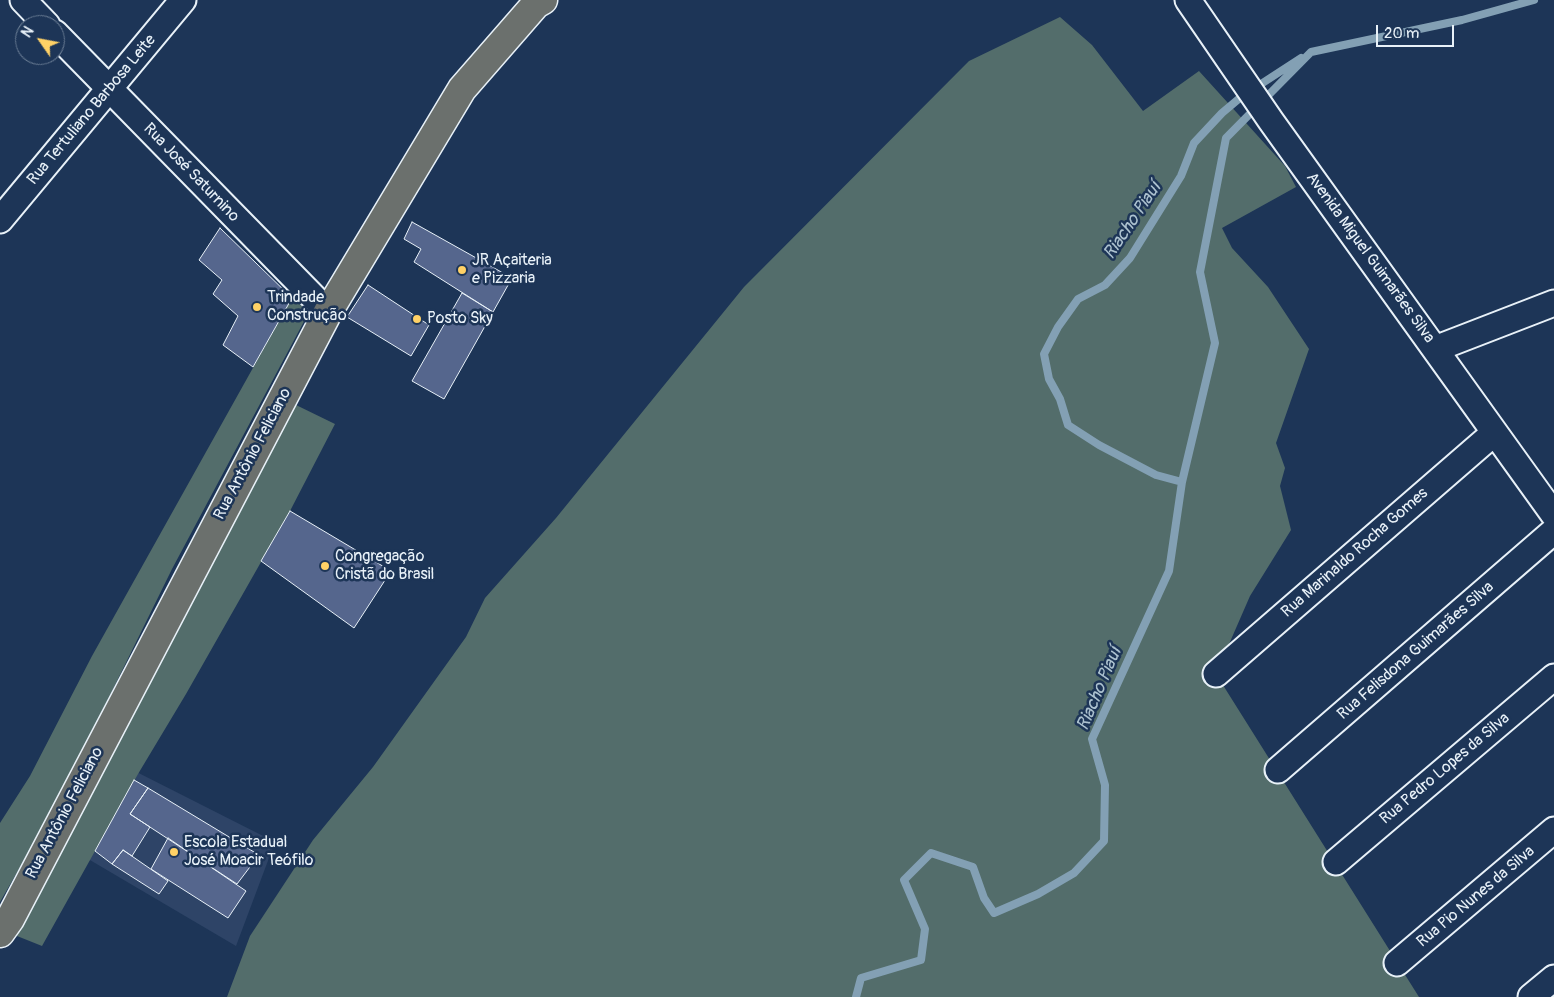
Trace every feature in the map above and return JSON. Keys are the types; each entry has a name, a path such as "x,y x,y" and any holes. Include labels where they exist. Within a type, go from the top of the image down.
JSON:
{"main road":[{"name":"Rua Antônio Feliciano","path":"0,933 15,910 328,312 462,88 536,4 543,0"}],"street":[{"path":"23,0 37,15"},
{"name":"Rua Tertuliano Barbosa Leite","path":"0,220 183,0"},
{"name":"Avenida Miguel Guimarães Silva","path":"1188,0 1271,121 1554,515"},
{"name":"Rua José Saturnino","path":"65,44 328,312"},
{"path":"1435,349 1554,303"},
{"name":"Rua Marinaldo Rocha Gomes","path":"1216,674 1494,433"},
{"name":"Rua Felisdona Guimarães Silva","path":"1278,770 1554,532"},
{"name":"Rua Pedro Lopes da Silva","path":"1336,862 1554,677"},
{"name":"Rua Pio Nunes da Silva","path":"1397,963 1554,830"},
{"path":"1531,997 1554,978"}],"shaded area":[{"name":"Escola Estadual José Moacir Teófilo","path":"107,757 275,842 236,946 61,843"}],"green space":[{"path":"1060,17 1092,45 1143,111 1199,71 1285,166 1296,187 1222,228 1232,248 1268,287 1309,349 1276,443 1285,468 1280,486 1291,530 1250,596 1216,674 1419,997 227,997 250,936 313,840 373,767 466,637 485,598 556,518 744,287 969,61"},
{"path":"292,298 309,312 172,569 57,803 0,902 0,823 30,776 92,656"},
{"path":"296,405 335,424 290,511 186,694 138,774 42,946 12,934 189,599"}],"building":[{"name":"JR Açaiteria e Pizzaria","path":"412,222 512,278 493,312 414,262 421,249 404,239"},
{"name":"Trindade Construção","path":"220,228 292,298 253,367 223,345 238,316 213,294 222,280 199,260"},
{"path":"368,285 429,325 411,356 347,317"},
{"path":"462,293 493,312 444,399 412,381"},
{"name":"Congregação Cristã do Brasil","path":"290,511 391,571 354,628 261,561"},
{"path":"134,780 148,788 130,814 150,827 132,856 123,850 112,864 95,851"},
{"path":"148,788 259,855 237,884 130,814"},
{"path":"168,838 246,891 228,918 151,869"},
{"path":"123,850 168,881 159,894 112,864"}],"waterway":[{"name":"Riacho Piauí","path":"856,997 861,978 921,960 925,929 904,880 931,853 973,867 984,898 994,913 1038,894 1074,873 1104,841 1105,785 1092,739 1169,571 1182,482 1215,343 1200,272 1226,138 1311,52 1462,20 1534,0"},
{"name":"Riacho Piauí","path":"1182,482 1156,475 1099,445 1068,425 1060,399 1049,379 1044,354 1058,327 1078,299 1105,285 1130,258 1181,176 1194,143 1222,113 1241,97 1301,58"}],"place":[{"name":"JR Açaiteria e Pizzaria","path":"462,270"},
{"name":"Trindade Construção","path":"257,307"},
{"name":"Posto Sky","path":"417,319"},
{"name":"Congregação Cristã do Brasil","path":"325,566"},
{"name":"Escola Estadual José Moacir Teófilo","path":"174,852"}]}
